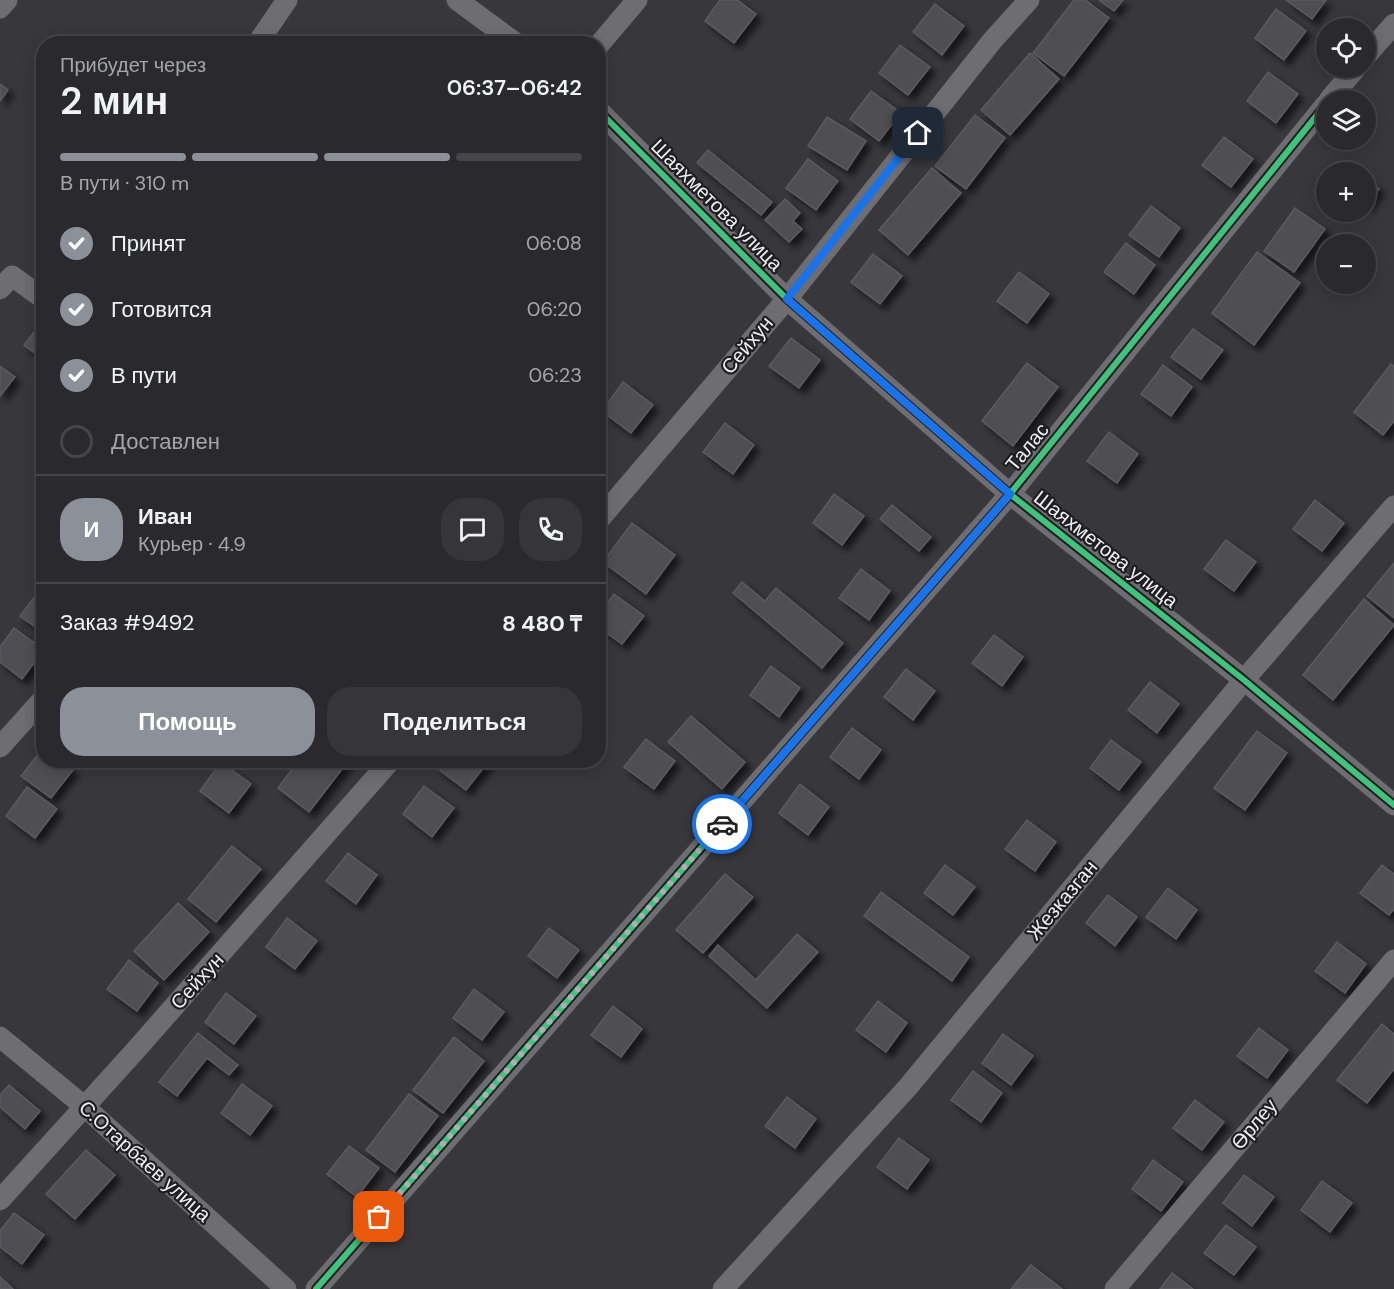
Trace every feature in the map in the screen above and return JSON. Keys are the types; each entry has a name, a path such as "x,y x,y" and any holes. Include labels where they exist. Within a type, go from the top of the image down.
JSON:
{"street":[{"path":"0,8 7,0"},
{"path":"262,36 287,0"},
{"path":"457,0 506,36"},
{"path":"606,37 637,0"},
{"name":"Сейхун","path":"606,512 787,299 992,41 1029,0"},
{"path":"1376,44 1394,24"},
{"name":"Талас","path":"1337,90 1347,78"},
{"name":"Талас","path":"316,1289 1010,494 1316,116"},
{"name":"Шаяхметова улица","path":"606,118 787,299 1010,494 1244,680 1394,805"},
{"path":"0,289 12,276 36,293"},
{"name":"Жезказган","path":"723,1289 908,1087 1244,680 1394,506"},
{"path":"0,747 36,707"},
{"name":"Сейхун","path":"0,1200 384,768"},
{"name":"Өрлеу","path":"1115,1289 1394,960"},
{"name":"С.Отарбаев улица","path":"0,1037 85,1107 286,1289"}],"building":[{"path":"720,0 737,0 756,14 734,43 705,21"},
{"path":"1074,0 1085,0 1109,18 1064,76 1033,53"},
{"path":"1099,0 1123,0 1114,11"},
{"path":"1286,0 1326,0 1312,19"},
{"path":"935,4 964,26 942,55 913,32"},
{"path":"1276,9 1306,31 1284,60 1255,38"},
{"path":"900,45 930,67 908,95 879,73"},
{"path":"1030,53 1059,79 1010,135 981,110"},
{"path":"1268,72 1298,94 1276,123 1247,101"},
{"path":"0,84 8,90 0,101"},
{"path":"871,91 901,113 879,141 850,119"},
{"path":"975,115 1005,138 966,189 935,166"},
{"path":"827,117 866,141 847,170 808,146"},
{"path":"1224,137 1253,159 1231,187 1202,165"},
{"path":"708,150 772,202 761,215 697,163"},
{"path":"808,159 838,181 816,210 786,188"},
{"path":"932,168 961,193 908,255 879,230"},
{"path":"785,199 800,213 793,221 802,229 789,242 765,220"},
{"path":"1151,206 1180,228 1159,257 1129,235"},
{"path":"1295,208 1325,229 1321,234 1316,234 1316,241 1294,272 1264,251"},
{"path":"1126,243 1155,265 1134,294 1104,272"},
{"path":"1257,252 1300,283 1254,345 1212,313"},
{"path":"873,254 902,276 880,304 851,282"},
{"path":"1019,272 1049,294 1027,323 997,301"},
{"path":"1193,329 1223,350 1201,379 1171,357"},
{"path":"36,330 36,354 24,345"},
{"path":"791,338 820,360 799,388 769,366"},
{"path":"1027,363 1058,387 1013,446 982,421"},
{"path":"1391,364 1394,366 1394,421 1383,435 1354,412"},
{"path":"1163,365 1192,387 1171,416 1141,394"},
{"path":"0,366 15,377 0,396"},
{"path":"623,382 653,405 631,433 606,414 606,405"},
{"path":"725,423 754,445 733,474 703,452"},
{"path":"1109,432 1138,454 1117,483 1087,461"},
{"path":"834,494 864,516 842,545 813,523"},
{"path":"1315,500 1344,523 1322,551 1293,529"},
{"path":"892,505 931,537 919,551 880,519"},
{"path":"632,523 675,555 646,594 606,564 606,558"},
{"path":"1226,540 1256,562 1234,591 1204,569"},
{"path":"1394,563 1394,618 1367,596"},
{"path":"861,569 890,591 869,620 839,598"},
{"path":"742,582 765,601 776,588 843,643 822,668 733,593"},
{"path":"614,594 644,616 622,644 606,633 606,604"},
{"path":"36,595 36,627 20,616"},
{"path":"1364,599 1394,625 1333,700 1303,675"},
{"path":"14,628 36,644 36,661 22,679 0,662 0,647"},
{"path":"994,635 1023,657 1002,686 972,663"},
{"path":"771,666 800,688 779,717 750,695"},
{"path":"906,669 935,691 913,720 884,697"},
{"path":"1150,682 1179,704 1157,733 1128,710"},
{"path":"691,716 745,762 722,789 668,742"},
{"path":"852,728 881,750 859,779 830,757"},
{"path":"1257,731 1287,753 1245,810 1214,788"},
{"path":"646,739 675,761 654,789 624,767"},
{"path":"1111,740 1141,762 1119,790 1090,768"},
{"path":"36,757 36,768 70,768 73,770 51,798 21,776"},
{"path":"217,768 229,768 251,784 229,813 200,791"},
{"path":"293,768 343,768 309,812 278,788"},
{"path":"437,768 483,768 466,790"},
{"path":"800,784 829,807 808,835 779,813"},
{"path":"424,786 454,808 432,837 403,814"},
{"path":"27,787 57,809 35,838 6,816"},
{"path":"1027,820 1056,842 1035,871 1005,849"},
{"path":"232,846 261,869 216,922 188,899"},
{"path":"348,853 377,875 356,904 326,881"},
{"path":"945,865 975,887 953,915 924,893"},
{"path":"1382,865 1394,874 1394,909 1389,915 1360,893"},
{"path":"725,874 753,897 703,953 676,930"},
{"path":"1168,888 1197,910 1176,939 1146,917"},
{"path":"881,892 969,957 952,981 864,916"},
{"path":"1108,895 1137,917 1115,946 1086,923"},
{"path":"178,903 209,932 164,980 134,951"},
{"path":"287,918 317,941 295,969 266,947"},
{"path":"549,928 579,950 557,978 528,956"},
{"path":"797,934 818,952 767,1008 709,956 718,945 756,980"},
{"path":"1337,942 1366,964 1345,993 1315,971"},
{"path":"129,960 158,983 137,1011 107,989"},
{"path":"474,989 504,1012 482,1040 453,1018"},
{"path":"226,993 256,1016 234,1044 205,1022"},
{"path":"878,1001 907,1023 886,1052 856,1030"},
{"path":"613,1006 642,1029 621,1057 591,1035"},
{"path":"1382,1024 1394,1034 1394,1069 1367,1103 1337,1080"},
{"path":"1259,1028 1288,1050 1267,1078 1237,1056"},
{"path":"198,1033 238,1065 229,1075 207,1058 177,1096 159,1082"},
{"path":"1003,1034 1033,1056 1011,1085 982,1063"},
{"path":"454,1037 484,1061 443,1113 413,1090"},
{"path":"973,1071 1002,1093 981,1122 951,1100"},
{"path":"242,1084 272,1106 250,1135 221,1113"},
{"path":"9,1085 40,1111 25,1129 0,1107 0,1095"},
{"path":"409,1094 438,1116 395,1172 366,1150"},
{"path":"787,1097 816,1119 795,1148 765,1126"},
{"path":"1195,1100 1224,1122 1202,1150 1173,1128"},
{"path":"899,1138 929,1160 907,1189 877,1167"},
{"path":"349,1146 379,1168 357,1197 327,1174"},
{"path":"86,1150 115,1175 75,1219 46,1194"},
{"path":"1153,1160 1183,1182 1161,1211 1132,1189"},
{"path":"1244,1175 1274,1197 1252,1226 1223,1203"},
{"path":"1322,1181 1352,1203 1330,1232 1301,1210"},
{"path":"14,1213 44,1235 22,1264 0,1247 0,1231"},
{"path":"1226,1225 1256,1247 1234,1275 1204,1253"},
{"path":"1031,1265 1062,1289 1011,1289"},
{"path":"1172,1273 1193,1289 1160,1289"},
{"path":"0,1277 13,1289 0,1289"}],"cycle path":[{"path":"316,1289 1010,494 1316,116"},
{"path":"606,118 787,299 1010,494 1244,680 1394,805"}],"way so far":[{"path":"379,1217 722,824"}],"route":[{"path":"722,824 1010,494 787,299 918,133"}]}
